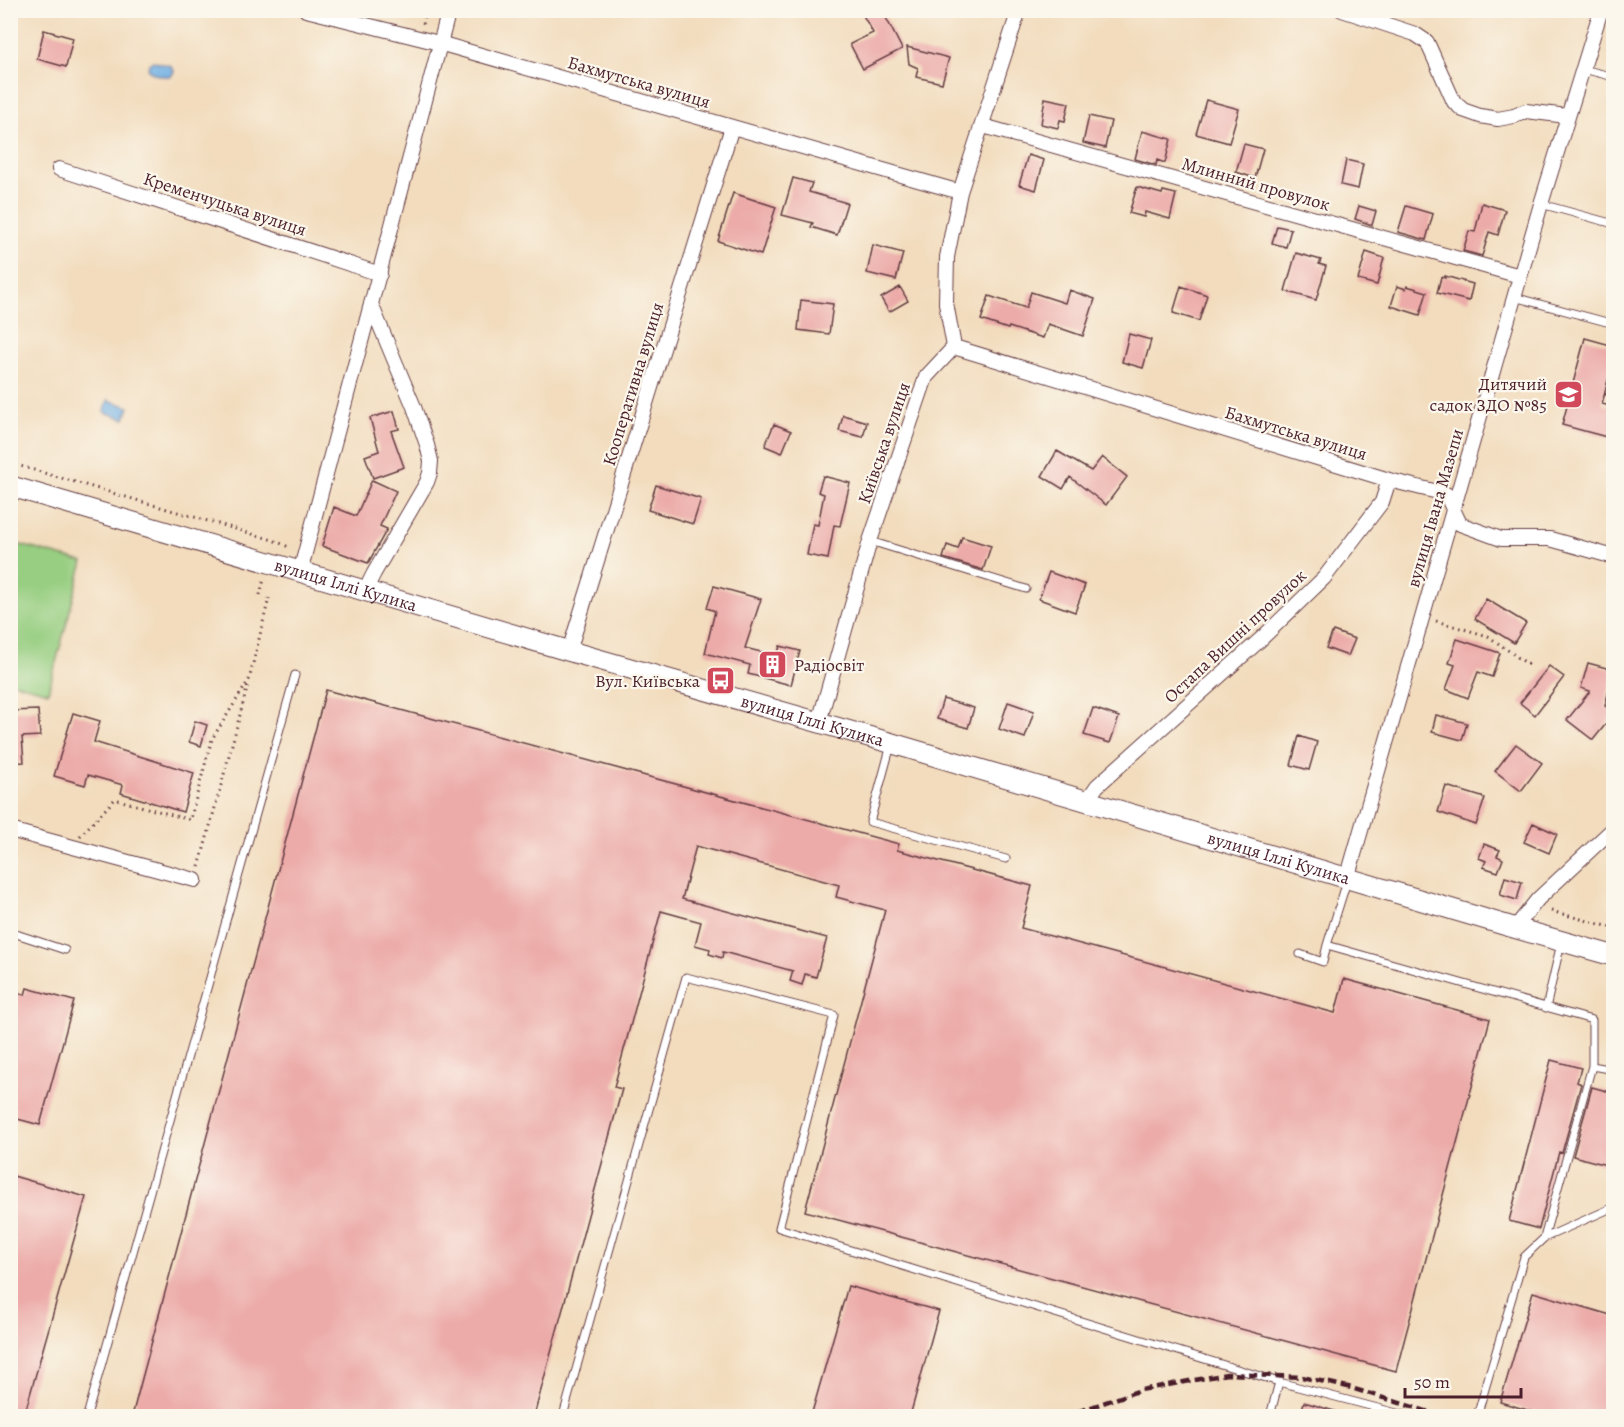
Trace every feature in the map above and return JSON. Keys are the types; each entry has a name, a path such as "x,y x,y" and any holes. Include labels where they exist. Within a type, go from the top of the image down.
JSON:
{"street":[{"name":"Бахмутська вулиця","path":"306,10 439,43 960,192"},
{"path":"302,563 449,10"},
{"path":"954,347 946,303 947,257 960,192 1019,10"},
{"path":"1342,10 1415,34 1427,42 1454,102 1463,110 1498,119 1526,111 1567,116"},
{"name":"вулиця Івана Мазепи","path":"1347,879 1520,276 1600,10"},
{"name":"Млинний провулок","path":"982,126 1520,276"},
{"name":"Кооперативна вулиця","path":"569,651 732,127"},
{"name":"Кременчуцька вулиця","path":"59,169 380,274"},
{"path":"365,591 427,482 431,461 428,445 414,407 371,304"},
{"name":"Бахмутська вулиця","path":"954,347 1389,480 1446,494 1460,524 1501,539 1550,539 1614,557"},
{"name":"Київська вулиця","path":"819,722 870,541 926,377 954,347"},
{"name":"Остапа Вишні провулок","path":"1086,802 1097,786 1261,639 1324,578 1382,502 1389,480"},
{"name":"вулиця Іллі Кулика","path":"10,486 302,563 365,591 1614,956"},
{"path":"1515,928 1538,899 1614,828"},
{"path":"10,830 195,880"}],"lane":[{"path":"1583,69 1614,77"},
{"path":"1541,204 1614,224"},
{"path":"1514,297 1614,324"},
{"path":"870,541 1026,589"},
{"path":"87,1416 295,675"},
{"path":"891,743 870,822 1006,859"},
{"path":"1300,954 1323,962 1347,879"},
{"path":"10,932 65,950"},
{"path":"1546,1008 1561,941"},
{"path":"1327,945 1592,1020 1592,1066 1544,1238"},
{"path":"563,1416 686,977 834,1015 779,1228 1279,1382 1408,1416"},
{"path":"1592,1066 1614,1070"},
{"path":"1477,1416 1524,1257 1544,1238 1614,1207"},
{"path":"1270,1416 1279,1382"}],"path":[{"path":"1605,394 1614,396"},
{"path":"10,463 273,540 302,563"},
{"path":"195,880 269,598"},
{"path":"1423,617 1488,636 1530,666"},
{"path":"70,846 116,799 190,820 212,739 249,681"},
{"path":"1551,911 1614,927"}],"green space":[{"path":"10,542 83,562 48,692 11,682"}],"water":[{"path":"153,61 171,66 174,71 172,75 163,76 150,71 149,64"},
{"path":"108,400 129,407 125,419 104,412"}],"building":[{"path":"860,10 882,10 902,49 863,69 850,44 873,33"},
{"path":"44,30 73,38 66,67 37,59"},
{"path":"907,47 949,58 942,83 916,77 918,68 909,64"},
{"path":"1045,98 1069,103 1065,121 1060,120 1058,128 1041,124"},
{"path":"1206,100 1239,109 1229,143 1196,134"},
{"path":"1089,116 1111,121 1105,148 1083,143"},
{"path":"1142,131 1171,139 1165,163 1157,160 1156,165 1135,159"},
{"path":"1244,144 1263,149 1255,178 1236,172"},
{"path":"1028,155 1044,160 1036,190 1019,185"},
{"path":"1346,160 1363,164 1358,189 1341,185"},
{"path":"793,178 812,183 809,192 847,203 837,235 811,227 813,223 782,215"},
{"path":"1137,187 1162,194 1163,191 1176,194 1170,219 1145,212 1144,217 1129,213"},
{"path":"733,193 776,207 761,255 718,241"},
{"path":"1482,203 1505,210 1498,235 1489,232 1482,256 1463,251 1469,231 1475,232"},
{"path":"1359,206 1376,211 1372,225 1355,219"},
{"path":"1406,206 1433,214 1426,240 1398,232"},
{"path":"1277,226 1291,229 1286,247 1272,243"},
{"path":"873,245 903,253 896,280 867,273"},
{"path":"1366,252 1384,258 1377,285 1358,280"},
{"path":"1296,253 1321,260 1319,264 1326,266 1316,300 1285,291"},
{"path":"1445,276 1473,284 1469,301 1437,293 1441,277 1445,278"},
{"path":"1181,286 1207,295 1199,321 1173,313"},
{"path":"1397,286 1406,289 1407,286 1427,292 1420,315 1391,306"},
{"path":"900,287 908,301 889,312 881,298"},
{"path":"1069,290 1095,299 1083,336 1048,324 1043,338 981,320 989,296 1026,308 1031,292 1065,303"},
{"path":"801,300 833,304 829,334 798,330"},
{"path":"1129,334 1151,340 1143,368 1122,362"},
{"path":"1585,338 1614,346 1614,382 1608,380 1602,404 1614,407 1614,439 1562,425"},
{"path":"394,411 399,429 391,431 404,467 373,478 365,456 379,451 370,418"},
{"path":"843,415 867,422 863,437 839,431"},
{"path":"774,424 791,431 782,453 765,446"},
{"path":"1057,451 1091,471 1102,457 1127,477 1106,505 1070,477 1063,489 1042,476"},
{"path":"823,476 850,483 840,526 834,525 828,559 807,555 813,524 818,525 824,494 818,492"},
{"path":"372,480 396,491 380,526 387,529 368,563 322,546 334,507 356,516"},
{"path":"656,485 701,499 693,524 648,510"},
{"path":"962,537 991,546 983,570 943,558 947,545 958,549"},
{"path":"1049,572 1085,585 1075,612 1039,599"},
{"path":"714,586 761,599 745,648 777,656 780,646 800,651 791,685 748,674 750,665 705,653 715,611 707,608"},
{"path":"1486,599 1526,623 1514,643 1475,619"},
{"path":"1333,631 1355,639 1348,656 1326,648"},
{"path":"1457,639 1500,653 1492,677 1478,672 1468,698 1446,689 1455,665 1449,663"},
{"path":"1588,663 1614,670 1605,706 1614,714 1593,740 1567,720 1590,691 1581,688"},
{"path":"1549,666 1564,677 1535,715 1520,703"},
{"path":"326,690 899,844 897,850 1032,886 1021,928 1335,1013 1344,979 1490,1019 1396,1371 805,1211 885,910 836,897 839,885 696,846 682,899 827,938 816,977 805,974 802,985 790,981 793,971 723,952 722,958 709,954 710,949 695,945 701,922 661,911 614,1087 622,1089 534,1416 132,1416"},
{"path":"943,699 974,708 968,728 937,719"},
{"path":"1008,702 1034,711 1025,738 999,729"},
{"path":"1093,708 1119,717 1110,743 1084,735"},
{"path":"38,710 40,736 22,737 24,762 10,763 10,711"},
{"path":"73,713 100,721 94,742 194,773 183,812 121,793 123,785 88,775 85,785 54,776"},
{"path":"1436,715 1467,723 1462,740 1432,732"},
{"path":"195,721 207,725 201,746 189,742"},
{"path":"1299,736 1317,742 1309,770 1291,765"},
{"path":"1516,744 1542,763 1521,791 1495,771"},
{"path":"1446,786 1485,798 1476,825 1438,812"},
{"path":"1533,823 1557,834 1549,853 1524,842"},
{"path":"1484,844 1500,850 1497,856 1503,859 1498,872 1483,867 1486,861 1479,858"},
{"path":"1505,877 1522,882 1517,900 1500,895"},
{"path":"27,988 74,1001 40,1125 10,1117 10,992 25,995"},
{"path":"1551,1060 1581,1068 1577,1082 1581,1084 1562,1153 1559,1152 1539,1229 1509,1221"},
{"path":"1592,1087 1614,1093 1614,1167 1573,1156"},
{"path":"10,1175 86,1197 24,1416 10,1416"},
{"path":"848,1286 939,1311 910,1416 811,1416"},
{"path":"1533,1292 1614,1316 1614,1416 1548,1416 1500,1402"},
{"path":"1304,1402 1341,1413 1341,1416 1300,1416"}],"railway":[{"path":"1065,1416 1141,1390 1227,1374 1302,1377 1348,1387 1442,1416"}],"place":[{"name":"Дитячий садок ЗДО №85","path":"1568,394"},
{"name":"Радіосвіт","path":"773,665"},
{"name":"Вул. Київська","path":"721,681"}]}
